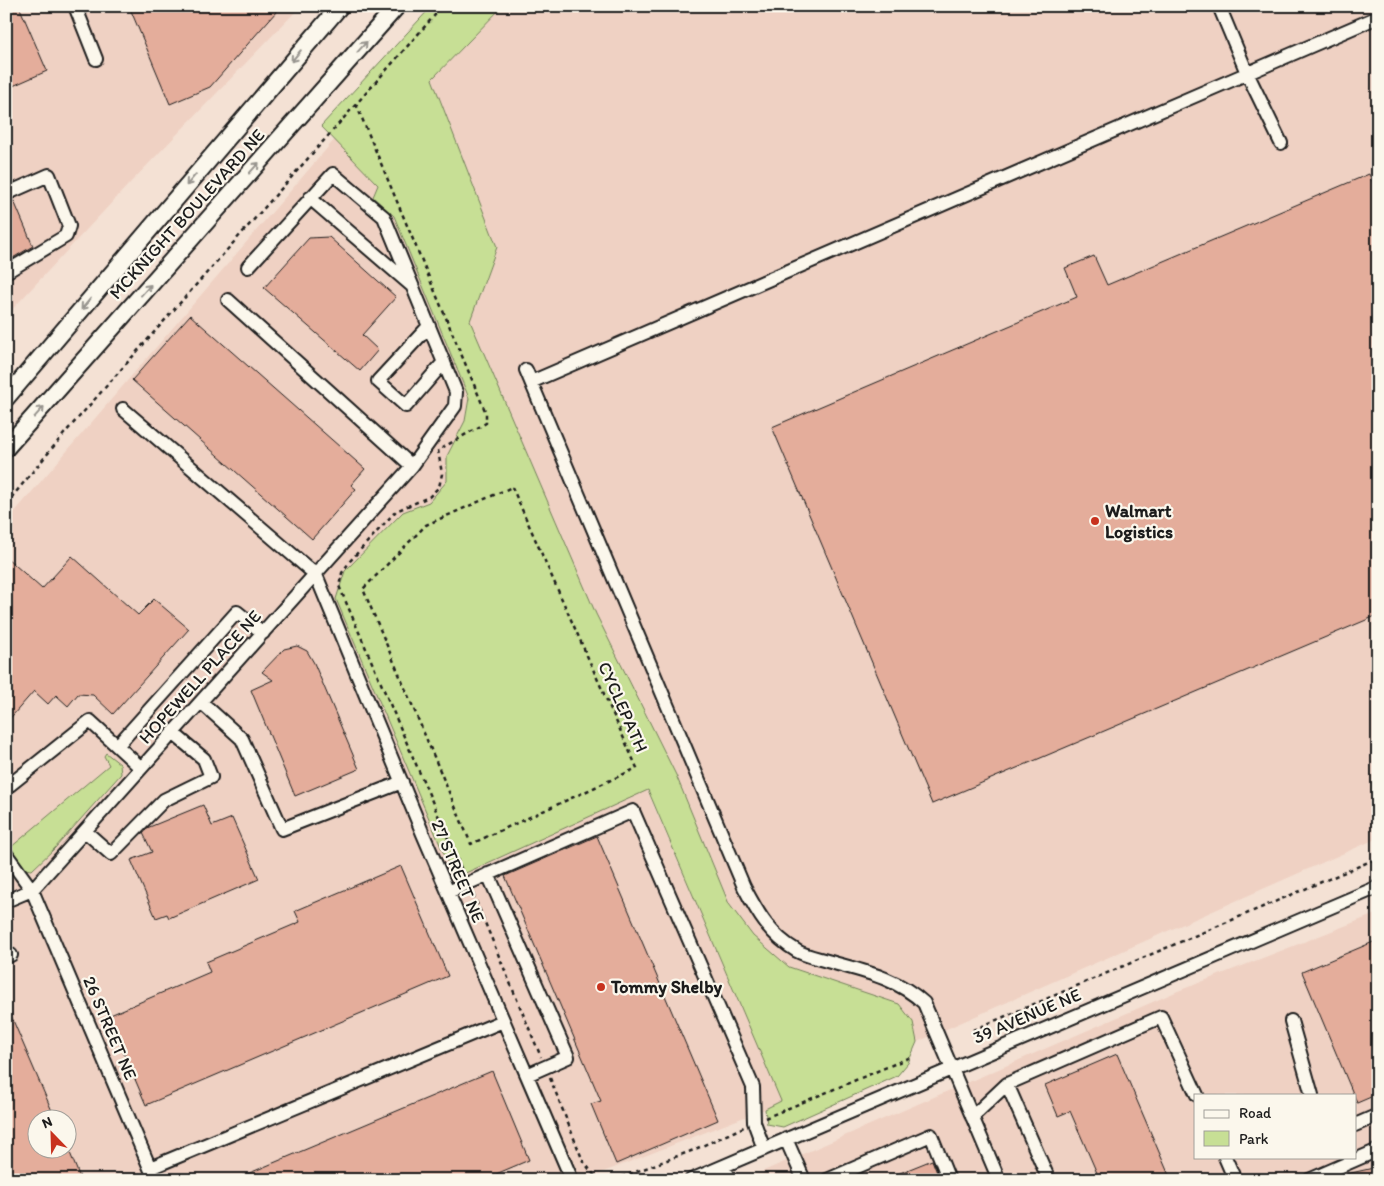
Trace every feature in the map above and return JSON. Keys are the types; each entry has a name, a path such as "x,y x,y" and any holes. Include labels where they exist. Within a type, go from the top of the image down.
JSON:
{"main road":[{"name":"MCKNIGHT BOULEVARD NE","path":"6,398 340,6"},
{"name":"MCKNIGHT BOULEVARD NE","path":"6,448 397,6"},
{"path":"378,28 409,6"}],"street":[{"path":"75,6 96,59"},
{"path":"1218,6 1247,74 1281,143"},
{"path":"999,1180 924,1004 908,989 882,977 799,952 779,938 760,918 744,888 528,376 1247,74 1378,17"},
{"name":"HOPEWELL PLACE NE","path":"6,901 32,890 412,466 455,406 456,392 384,217 333,174 310,198"},
{"path":"6,194 49,175 69,226 66,236 6,272"},
{"path":"248,267 310,198 413,287"},
{"path":"228,300 412,466"},
{"path":"429,326 378,381 406,406 444,362"},
{"path":"123,409 316,575"},
{"name":"27 STREET NE","path":"316,575 448,892 572,1180"},
{"path":"117,746 237,612 263,633"},
{"path":"201,702 242,739 282,829 402,782"},
{"path":"6,788 90,721 141,768"},
{"path":"85,831 111,854 164,800 211,777 204,759 173,733"},
{"path":"448,892 633,811 753,1087 754,1122 764,1149"},
{"name":"26 STREET NE","path":"6,854 32,890 155,1180"},
{"path":"488,874 568,1057 527,1075"},
{"name":"39 AVENUE NE","path":"691,1180 952,1067 1378,887"},
{"path":"972,1117 1007,1084 1162,1017 1197,1094"},
{"path":"150,1168 504,1021"},
{"path":"1291,1022 1312,1094"},
{"path":"1007,1084 1049,1180"},
{"path":"1356,1125 1378,1115"},
{"path":"827,1180 931,1135 950,1180"},
{"path":"786,1139 804,1180"},
{"path":"1310,1180 1378,1150"},
{"path":"1225,1158 1231,1178"},
{"path":"724,1166 730,1180"}],"path":[{"path":"6,504 71,427 443,6"},
{"path":"438,450 442,474 439,487 429,496 396,510 350,561 342,573 339,586 468,883 583,1161 598,1180"},
{"name":"CYCLEPATH","path":"512,487 637,768 471,844 362,589 426,525 512,487"},
{"path":"973,1030 1378,858"}],"shaded area":[{"path":"6,6 301,6 130,183 6,316"},
{"path":"503,6 1378,6 1378,838 917,1042 913,1022 899,1004 789,967 753,936 729,904 676,775 596,614 470,321 497,247 432,79"},
{"path":"335,139 378,185 373,197 394,216 469,398 465,421 447,456 447,481 429,502 403,512 452,873 459,876 647,790 781,1101 765,1109 583,1180 6,1180 6,522"},
{"path":"1378,913 1378,1180 743,1180 1178,991"}],"green space":[{"path":"432,6 503,6 432,79 497,247 470,321 596,614 676,775 729,904 753,936 789,967 899,1004 913,1022 917,1042 908,1063 897,1076 783,1127 767,1124 765,1109 781,1101 648,790 459,876 452,873 336,599 345,571 403,512 429,502 447,481 447,456 465,421 469,398 394,216 373,197 378,185 321,126"},
{"path":"106,753 120,764 121,774 55,848 32,870 24,869 10,848 109,765 104,756"}],"building":[{"path":"6,6 19,6 47,71 6,89"},
{"path":"129,6 274,6 276,12 210,87 170,104"},
{"name":"Walmart Logistics","path":"1369,174 1378,196 1378,615 932,804 772,427 1077,297 1065,268 1094,256 1107,285"},
{"path":"14,201 33,246 6,262 6,204"},
{"path":"329,237 396,297 362,335 378,350 360,371 264,288 309,238"},
{"path":"190,315 365,469 351,485 356,489 312,539 132,380"},
{"path":"72,556 138,615 154,599 189,629 113,714 93,695 78,694 68,706 56,695 48,704 34,691 6,723 6,557 42,589"},
{"path":"297,646 307,651 314,663 359,769 295,796 251,690 273,680 262,672 284,649"},
{"path":"203,805 212,826 232,818 259,879 169,918 167,914 156,918 131,860 152,852 143,833 147,828"},
{"path":"597,836 718,1120 616,1164 591,1104 601,1101 505,876"},
{"path":"401,866 448,976 146,1105 108,1016 210,972 206,962 300,922 295,911"},
{"path":"1378,940 1378,1094 1357,1103 1356,1094 1353,1094 1302,972"},
{"path":"6,1004 51,1108 28,1108 28,1158 72,1158 81,1180 6,1180"},
{"path":"1117,1054 1171,1180 1100,1180 1070,1111 1058,1116 1045,1085"},
{"path":"492,1071 529,1160 482,1180 233,1180"},
{"path":"932,1160 940,1180 885,1180 885,1179"},
{"path":"1378,1167 1378,1180 1340,1180 1339,1176"}],"place":[{"name":"Walmart Logistics","path":"1095,521"},
{"name":"Tommy Shelby","path":"601,987"}]}
